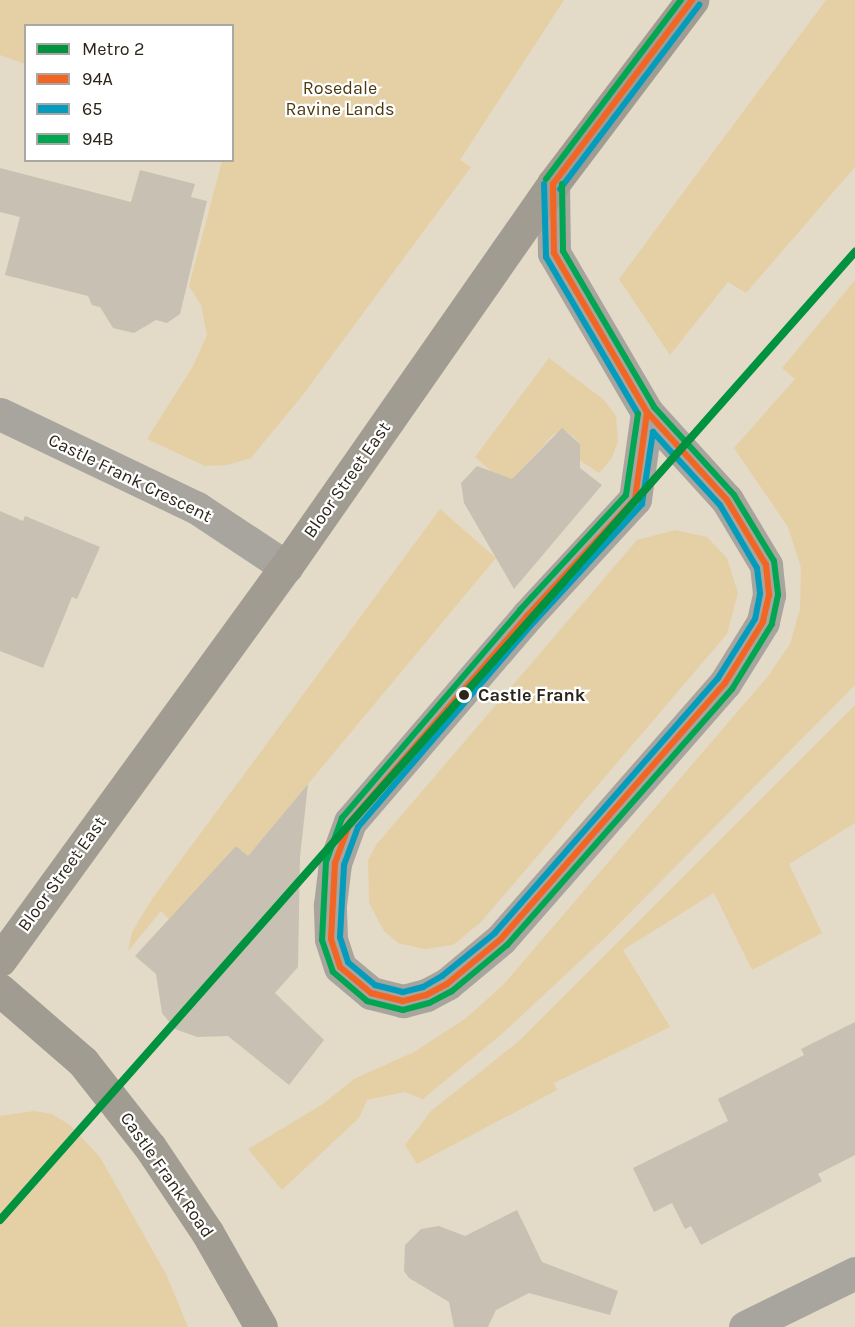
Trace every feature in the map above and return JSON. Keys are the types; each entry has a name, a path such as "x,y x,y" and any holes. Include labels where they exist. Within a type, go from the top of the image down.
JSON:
{"main road":[{"name":"Bloor Street East","path":"0,960 286,567 553,184 692,0"},
{"name":"Castle Frank Road","path":"0,990 83,1062 150,1147 207,1232 261,1327"}],"street":[{"path":"553,184 554,253 647,412 727,500 766,565 769,595 764,622 726,683 501,939 447,984 426,995 403,1001 371,993 340,967 331,939 330,905 335,863 350,822 527,616 635,499 647,412"},
{"name":"Castle Frank Crescent","path":"0,414 197,508 286,567"},
{"path":"745,1327 855,1273"}],"green space":[{"name":"Rosedale Ravine Lands","path":"0,0 564,0 460,160 471,167 302,396 251,458 227,465 205,466 147,439 193,366 207,335 201,305 189,286 222,162 234,162 234,24 24,24 24,64 0,55"},
{"path":"826,0 855,0 855,167 746,293 728,282 670,355 619,279"},
{"path":"855,280 855,685 607,936 503,1033 423,1099 404,1092 367,1100 359,1118 282,1190 248,1149 323,1104 354,1079 414,1052 465,1019 504,984 768,676 790,644 800,609 801,568 788,527 734,448 795,379 782,368"},
{"path":"549,358 604,400 616,416 618,441 612,458 599,473 578,459 580,444 574,437 567,432 554,434 507,485 475,457"},
{"path":"440,509 496,558 248,856 236,846 170,920 161,911 128,951 132,932 152,899"},
{"path":"675,530 707,537 727,558 738,593 727,634 481,922 453,945 425,949 398,943 384,931 369,903 368,860 376,845 637,540"},
{"path":"855,705 855,823 789,864 822,933 752,970 714,893 623,950 670,1027 554,1083 557,1090 417,1164 405,1145 431,1111 519,1041"},
{"path":"34,1111 52,1114 70,1125 100,1157 167,1276 188,1327 0,1327 0,1116"}],"building":[{"path":"0,168 131,202 140,170 195,184 191,197 207,201 180,314 167,323 156,320 134,333 113,328 100,307 92,305 88,296 5,275 20,217 0,212"},
{"path":"562,428 580,444 580,468 602,485 514,589 464,503 461,483 477,466 512,479"},
{"path":"0,511 23,521 25,516 100,547 77,599 72,597 43,668 0,651"},
{"path":"308,784 300,857 298,967 275,993 324,1040 289,1085 228,1036 197,1037 175,1029 162,1013 156,974 135,956 236,846 248,856"},
{"path":"855,1022 855,1155 818,1174 822,1181 701,1245 691,1226 685,1229 672,1203 654,1212 633,1168 728,1121 718,1099 804,1055 801,1049"},
{"path":"517,1210 542,1262 618,1291 610,1315 529,1293 496,1310 488,1327 454,1327 449,1302 409,1278 404,1271 405,1245 421,1229 439,1226 465,1236"}],"metro line":[{"name":"2","path":"0,1220 855,252"}],"transit line":[{"name":"94B","path":"546,179 681,0"},
{"name":"94A","path":"553,184 692,0"},
{"name":"65","path":"560,189 699,5"},
{"name":"65","path":"544,184 546,257 638,414"},
{"name":"94A","path":"553,184 554,253 647,412"},
{"name":"94B","path":"562,184 563,251 654,407 734,495 774,561 778,595 772,624 732,689 507,945 452,991 429,1003 403,1010 367,1001 333,972 322,940 326,862 342,818 520,610 626,495 638,414"},
{"name":"94A","path":"647,412 727,500 766,565 769,595 763,622 725,683 501,939 447,984 426,995 403,1001 371,993 340,967 331,939 335,863 350,822 527,616 635,499 647,412"},
{"name":"65","path":"653,432 720,505 757,568 760,594 755,619 718,678 495,933 442,976 423,987 403,992 375,985 348,962 340,937 344,865 358,827 534,622 642,504 653,432"}],"place":[{"name":"Castle Frank","path":"464,695"}]}
